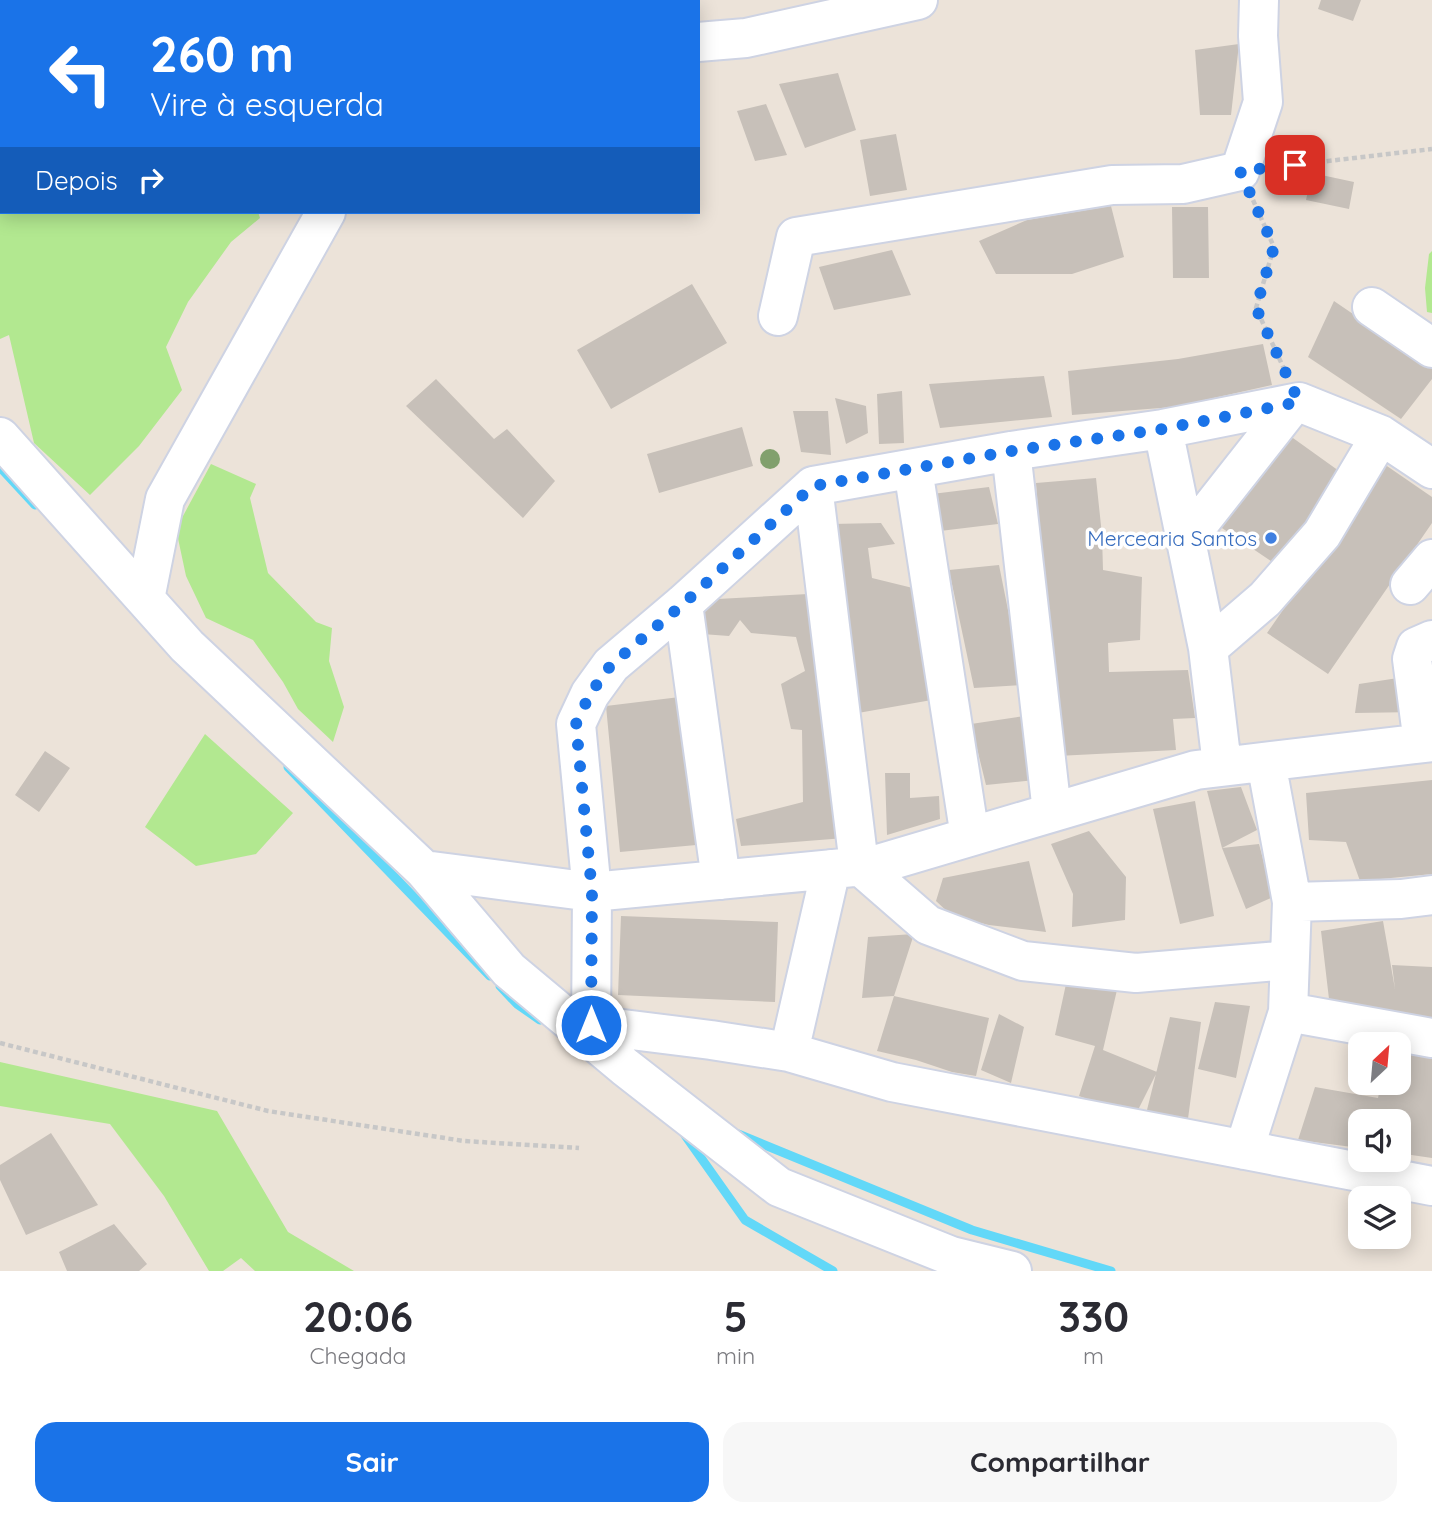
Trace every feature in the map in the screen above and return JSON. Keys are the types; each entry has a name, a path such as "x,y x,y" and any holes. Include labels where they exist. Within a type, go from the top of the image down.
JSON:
{"street":[{"path":"700,43 746,38 918,0"},
{"path":"778,316 796,237 1112,185 1183,184 1240,171 1263,102 1258,36 1259,0"},
{"path":"293,214 298,263"},
{"path":"145,599 165,499 325,214"},
{"path":"1372,307 1432,348"},
{"path":"1186,540 1296,403"},
{"path":"591,1031 592,892 576,724 590,694 611,665 813,486 1011,451 1163,429 1296,403 1381,435 1432,469"},
{"path":"1163,429 1208,648 1222,765"},
{"path":"1208,648 1265,598 1322,534 1381,435"},
{"path":"0,437 187,646 424,870 509,970 591,1031 779,1187 951,1256 1012,1271"},
{"path":"1011,451 1052,812"},
{"path":"913,469 970,837"},
{"path":"789,1052 845,867 813,486"},
{"path":"683,604 721,880"},
{"path":"424,870 592,892 875,865 1196,770 1427,742 1412,659 1416,647 1432,640"},
{"path":"1244,1150 1288,1012 1292,902 1266,762"},
{"path":"845,867 928,925 1023,961 1136,973 1289,960"},
{"path":"1292,902 1401,899 1432,895"},
{"path":"1288,1012 1432,1038"},
{"path":"591,1031 711,1040 789,1052 892,1082 1432,1186"}],"path":[{"path":"1296,403 1256,308 1274,247 1240,171 1432,149"},
{"path":"0,1043 268,1111 464,1141 579,1148"}],"green space":[{"path":"0,214 259,214 260,218 231,242 188,302 166,347 182,390 139,446 90,495 34,443 9,335 0,339"},
{"path":"1432,251 1432,313 1427,312 1425,288 1429,254"},
{"path":"211,464 256,484 250,498 268,573 316,622 332,628 329,661 344,707 333,742 298,709 283,682 253,640 206,618 186,576 176,529"},
{"path":"205,734 293,813 256,854 196,866 145,827"},
{"path":"0,1062 217,1111 288,1232 354,1271 255,1271 241,1258 223,1271 209,1271 164,1196 110,1124 0,1106"}],"building":[{"path":"1321,0 1361,0 1353,21 1318,9"},
{"path":"1239,44 1231,115 1200,115 1195,50"},
{"path":"838,73 856,130 805,148 779,84"},
{"path":"766,104 787,155 755,161 737,111"},
{"path":"896,134 907,190 870,196 860,140"},
{"path":"1312,173 1354,182 1349,209 1306,200"},
{"path":"1111,206 1124,257 1072,274 996,274 979,241 1027,220"},
{"path":"1172,207 1208,207 1209,278 1173,278"},
{"path":"892,250 911,295 834,310 819,267"},
{"path":"692,284 727,343 611,409 577,350"},
{"path":"1334,301 1432,368 1432,379 1401,419 1308,357"},
{"path":"1263,344 1272,385 1173,407 1072,415 1068,371 1178,359"},
{"path":"1044,376 1052,417 940,428 929,384"},
{"path":"436,379 494,439 507,429 555,481 523,518 406,406"},
{"path":"902,391 904,443 879,444 877,394"},
{"path":"835,398 866,406 868,433 846,444"},
{"path":"793,411 828,411 831,455 801,452"},
{"path":"742,427 753,466 659,493 647,454"},
{"path":"1286,433 1346,476 1280,567 1216,524"},
{"path":"1384,464 1432,497 1432,523 1328,674 1267,633"},
{"path":"1096,478 1103,570 1142,577 1140,640 1108,643 1109,672 1188,670 1195,718 1173,719 1176,750 1057,756 1036,483"},
{"path":"989,487 998,524 940,531 932,494"},
{"path":"881,523 895,544 868,548 872,578 925,591 943,698 858,713 831,524"},
{"path":"999,565 1023,685 974,688 949,570"},
{"path":"808,594 845,838 741,846 736,819 803,802 802,730 791,729 781,684 805,671 796,637 751,633 740,620 729,636 702,634 699,600"},
{"path":"1411,676 1416,712 1355,713 1359,684"},
{"path":"688,696 707,844 620,852 606,706"},
{"path":"1024,716 1035,780 986,785 971,724"},
{"path":"45,751 70,768 39,812 15,795"},
{"path":"885,773 910,773 910,798 939,796 940,819 887,835"},
{"path":"1432,780 1432,874 1360,881 1346,842 1309,840 1306,793"},
{"path":"1241,787 1257,830 1222,848 1207,791"},
{"path":"1195,801 1214,916 1180,924 1153,809"},
{"path":"1089,831 1126,877 1125,920 1072,927 1073,894 1051,844"},
{"path":"1259,844 1273,897 1246,909 1222,848"},
{"path":"1029,861 1046,932 989,925 952,916 936,901 943,878"},
{"path":"621,916 778,922 775,1002 618,995"},
{"path":"1383,921 1395,989 1392,965 1432,967 1432,1021 1400,1017 1329,999 1321,931"},
{"path":"914,934 894,996 862,998 868,937"},
{"path":"1066,984 1117,990 1103,1050 1157,1072 1135,1116 1079,1096 1095,1046 1055,1035"},
{"path":"894,996 989,1018 976,1076 877,1051"},
{"path":"1215,1002 1250,1006 1236,1078 1198,1069"},
{"path":"999,1014 1024,1027 1011,1083 981,1070"},
{"path":"1170,1017 1201,1022 1187,1126 1145,1118"},
{"path":"1411,1047 1432,1049 1432,1158 1411,1155 1411,1109 1348,1109 1348,1146 1298,1140 1315,1087 1348,1093 1348,1096 1410,1096"},
{"path":"51,1133 98,1205 26,1235 0,1180 0,1165"},
{"path":"114,1224 147,1264 139,1271 67,1271 59,1252"}],"waterway":[{"path":"0,467 35,505"},
{"path":"288,767 490,976"},
{"path":"500,986 517,1004 540,1020"},
{"path":"682,1131 745,1220 833,1271"},
{"path":"738,1134 972,1230 1111,1271"}],"place":[{"name":"Mercearia Santos","path":"1271,538"}],"route":[{"path":"591,1025 592,892 576,724 590,694 611,665 813,486 1011,451 1163,429 1299,402 1256,308 1274,247 1240,171 1295,165"}]}
